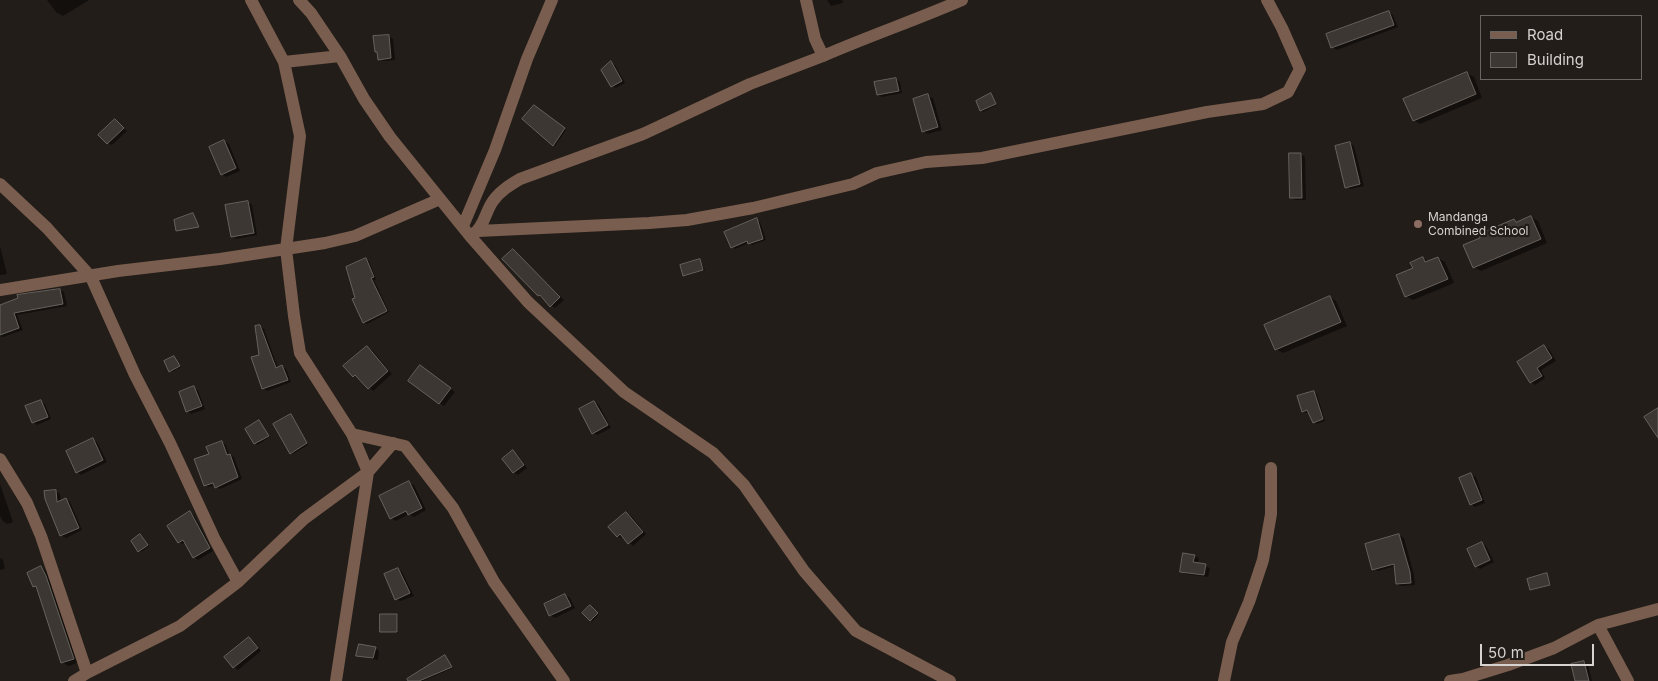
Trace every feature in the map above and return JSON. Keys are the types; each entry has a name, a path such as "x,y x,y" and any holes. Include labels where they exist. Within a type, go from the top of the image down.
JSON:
{"street":[{"path":"250,0 284,62 300,136 286,249 300,352 352,434 368,472 336,681"},
{"path":"299,0 311,13 340,56 364,99 390,137 440,199 471,231 528,302 618,386 642,405 712,453 744,485 804,571 856,631 950,681"},
{"path":"471,231 495,150 527,59 552,0"},
{"path":"806,0 814,39 823,56"},
{"path":"471,231 492,201 504,188 520,179 643,134 750,84 962,0"},
{"path":"471,231 649,223 717,215 853,184 877,173 926,162 982,158 1207,112 1263,104 1288,92 1300,69 1267,0"},
{"path":"284,62 340,56"},
{"path":"0,184 47,228 91,277 135,375 170,443 215,540 238,582"},
{"path":"0,290 91,277 118,271 220,259 325,243 355,236 440,199"},
{"path":"352,434 405,446 453,508 494,582 564,681"},
{"path":"74,681 180,626 238,582 304,519 368,472 393,443"},
{"path":"0,459 27,503 41,536 87,673"},
{"path":"1224,681 1232,642 1249,602 1263,560 1271,514 1271,468"},
{"path":"1450,681 1463,679 1508,665 1554,648 1598,625 1658,609"},
{"path":"1598,625 1628,681"}],"building":[{"path":"1389,11 1394,25 1331,48 1326,34"},
{"path":"389,35 391,58 378,60 373,36"},
{"path":"611,61 622,81 611,87 601,70"},
{"path":"1467,72 1476,94 1413,121 1403,99"},
{"path":"896,78 899,91 877,95 874,82"},
{"path":"991,93 996,104 980,111 976,101"},
{"path":"928,94 938,127 922,132 913,99"},
{"path":"534,105 565,128 553,146 522,119"},
{"path":"115,119 124,128 107,144 98,135"},
{"path":"224,140 236,168 221,175 209,147"},
{"path":"1350,142 1360,184 1345,188 1335,146"},
{"path":"1289,153 1301,153 1302,198 1290,198"},
{"path":"248,201 254,233 231,237 225,205"},
{"path":"193,213 199,227 176,231 174,220"},
{"path":"1531,216 1541,239 1473,268 1463,245 1480,238 1479,234 1514,219 1516,222"},
{"path":"757,218 763,239 748,244 747,241 731,248 724,232"},
{"path":"513,249 560,297 550,307 502,259"},
{"path":"1423,257 1425,262 1438,257 1448,279 1405,297 1396,275 1413,268 1410,263"},
{"path":"366,258 374,277 371,278 387,311 363,323 352,299 355,298 346,267"},
{"path":"700,259 703,270 683,276 680,265"},
{"path":"60,289 63,304 14,313 19,328 0,335 0,305 18,298 17,295"},
{"path":"1330,296 1341,322 1275,350 1264,325"},
{"path":"260,325 276,368 282,365 288,380 262,389 251,357 259,355 255,326"},
{"path":"1544,345 1552,358 1537,368 1542,376 1530,383 1517,362"},
{"path":"367,346 388,371 368,389 355,375 353,377 343,366"},
{"path":"174,356 180,366 169,372 164,361"},
{"path":"420,365 451,388 439,404 408,381"},
{"path":"194,386 202,406 186,412 179,392"},
{"path":"1314,391 1323,419 1313,423 1307,410 1302,412 1297,396"},
{"path":"41,400 48,417 32,423 25,406"},
{"path":"594,401 608,425 592,434 579,409"},
{"path":"1658,408 1658,438 1644,417"},
{"path":"291,414 307,443 290,454 273,424"},
{"path":"259,420 269,436 254,444 245,429"},
{"path":"93,438 103,460 76,473 66,451"},
{"path":"222,441 227,455 230,454 238,477 215,488 213,483 204,486 194,459 209,454 206,447"},
{"path":"513,450 524,465 513,473 502,459"},
{"path":"1471,473 1482,500 1470,505 1459,478"},
{"path":"409,481 422,508 408,515 406,511 390,519 379,496"},
{"path":"56,490 57,502 66,498 79,528 60,536 45,499 44,491"},
{"path":"190,511 210,548 193,558 183,540 178,543 167,526"},
{"path":"626,512 643,532 628,544 620,534 617,537 608,527"},
{"path":"140,534 148,545 138,552 131,541"},
{"path":"1399,534 1410,572 1411,583 1396,584 1394,564 1372,570 1365,544"},
{"path":"1482,542 1490,560 1475,567 1467,549"},
{"path":"1183,553 1195,555 1193,562 1206,564 1204,575 1180,572"},
{"path":"41,566 74,659 61,663 36,586 33,587 27,573"},
{"path":"398,568 410,593 395,600 384,574"},
{"path":"1547,573 1550,585 1530,590 1527,579"},
{"path":"565,594 571,606 549,616 544,604"},
{"path":"590,605 598,613 590,621 582,613"},
{"path":"380,614 397,614 397,632 380,632"},
{"path":"249,637 258,648 233,668 224,657"},
{"path":"359,644 376,647 373,658 356,656"},
{"path":"445,655 452,667 419,681 408,681 407,679"},
{"path":"1584,661 1589,681 1575,681 1571,664"}],"place":[{"name":"Mandanga Combined School","path":"1418,224"}]}
